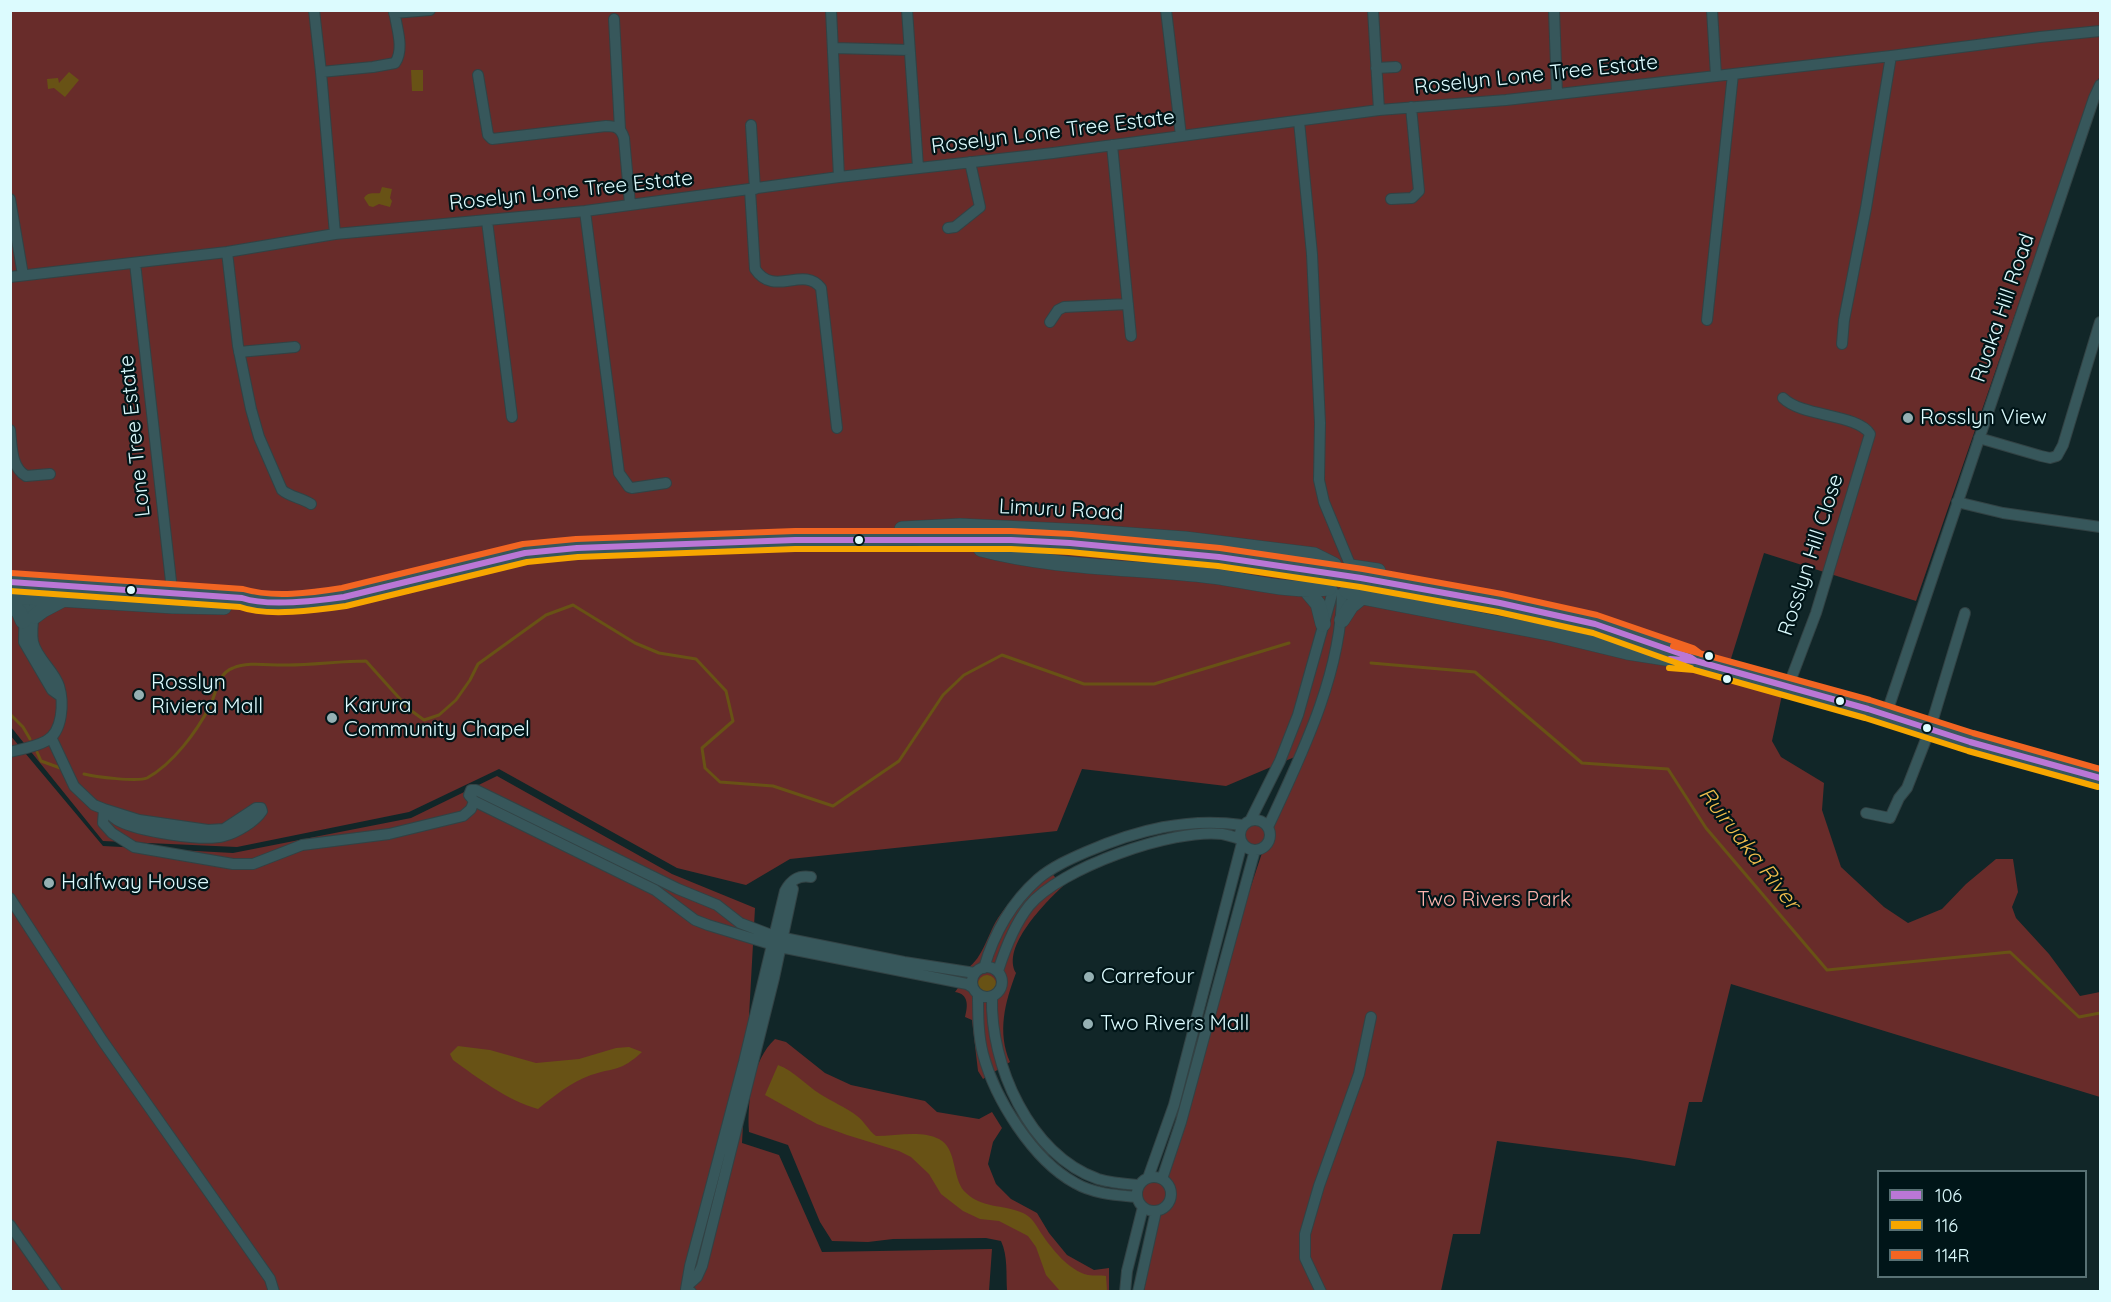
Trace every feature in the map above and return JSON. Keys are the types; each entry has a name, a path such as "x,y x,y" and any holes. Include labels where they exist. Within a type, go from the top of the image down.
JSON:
{"main road":[{"name":"Limuru Road","path":"783,541 807,535 960,526 1185,539 1314,555 1334,565 1343,563 1348,587"},
{"name":"Limuru Road","path":"22,592 62,600 242,598 253,602 294,603 344,597 525,553 577,548 783,541 936,539 1070,543 1219,557 1306,580 1348,587 1500,603 1595,624 1690,657 1693,661"},
{"name":"Limuru Road","path":"860,540 981,549 1066,551 1225,566 1515,615 1788,687 2100,778"},
{"path":"1334,565 1326,575 1348,587 1352,606 1342,620"},
{"path":"1306,580 1318,604 1322,630"},
{"path":"22,592 19,612 29,619 62,600"},
{"name":"Limuru Road","path":"22,592 173,599"}],"street":[{"path":"314,10 335,234"},
{"path":"321,72 395,63 400,47 394,12 429,10"},
{"path":"831,10 839,177"},
{"path":"907,10 918,167"},
{"path":"1166,10 1181,136"},
{"path":"1373,10 1379,110"},
{"path":"1554,10 1557,94"},
{"path":"1712,10 1716,76"},
{"path":"614,19 620,129 624,138 630,204"},
{"name":"Roselyn Lone Tree Estate","path":"10,276 227,252 335,234 585,211 918,167 1112,146 1379,110 1506,100 2100,31"},
{"path":"834,48 909,50"},
{"path":"1842,344 1844,320 1866,208 1891,56"},
{"path":"1376,69 1396,67"},
{"path":"1707,320 1733,74"},
{"path":"478,75 488,135 492,139 606,126 615,126 620,129"},
{"name":"Ruaka Hill Road","path":"1886,715 2100,85"},
{"path":"1390,199 1412,198 1419,191 1411,107"},
{"path":"1156,1211 1143,1207 1137,1197 1139,1185 1148,1178 1174,1105 1241,841 1240,829 1247,822 1280,761 1298,715 1322,630 1348,587 1319,480 1320,423 1312,254 1299,121"},
{"path":"751,125 755,269 770,281 808,279 813,280 821,288 837,428"},
{"path":"1112,146 1131,336"},
{"path":"948,228 955,227 980,207 970,162"},
{"path":"10,199 23,275"},
{"path":"585,211 619,473 632,488 666,483"},
{"path":"487,221 512,417"},
{"path":"227,252 239,352 253,419 278,482 286,494 311,504"},
{"name":"Lone Tree Estate","path":"135,263 173,599"},
{"path":"1050,321 1058,310 1064,307 1128,304"},
{"path":"1979,438 2041,456 2050,458 2057,456 2063,445 2100,322"},
{"path":"239,352 295,347"},
{"name":"Rosslyn Hill Close","path":"1783,399 1790,405 1810,412 1821,412 1867,429 1870,434 1816,613 1788,687"},
{"path":"10,430 14,458 20,471 26,476 50,474"},
{"path":"1957,502 2003,513 2100,527"},
{"path":"10,752 39,744 51,737 61,717 62,705 59,694 52,690 25,646 22,634 29,619 22,592"},
{"path":"1866,813 1890,818 1899,798 1907,788 1930,729 1965,613"},
{"path":"1268,827 1313,723 1342,620"},
{"path":"1322,630 1338,639"},
{"path":"51,737 74,786 94,805 104,809 139,819 208,830 224,829 256,808 261,808 262,812 247,824 225,836 200,837 142,828 118,820 104,809"},
{"path":"993,997 983,997 967,984 777,942 708,926 655,890 474,801 469,795 474,789 678,889 705,899 717,905 740,923 777,942 904,962 980,970 989,967 998,972 1002,986 993,997 992,1017 996,1046 1006,1078 1025,1116 1048,1144 1078,1170 1098,1179 1139,1185"},
{"path":"104,809 103,823 118,837 134,847 233,864 253,864 302,845 389,834 463,816 471,809 474,801"},
{"path":"998,972 1017,923 1030,904 1065,877 1127,851 1187,836 1221,834 1241,841 1250,849 1255,849 1265,846 1269,841 1268,827 1261,820 1158,827 1099,846 1064,861 1040,878 1006,916 972,982 983,1054 995,1084 1016,1124 1035,1150 1074,1183 1095,1192 1137,1197"},
{"path":"1162,1179 1181,1122 1255,849"},
{"path":"689,1289 702,1266 764,1018 785,891 790,882 798,877 811,877 797,884 791,894 777,942"},
{"path":"10,898 102,1040 270,1279 274,1292"},
{"path":"1221,922 1235,925"},
{"path":"1321,1292 1305,1258 1305,1234 1319,1186 1359,1074 1371,1017"},
{"path":"1138,1292 1156,1211 1167,1204 1171,1195 1168,1184 1162,1179 1148,1178"},
{"path":"1125,1292 1143,1207"},
{"path":"10,1225 57,1292"}],"green space":[{"name":"Two Rivers Park","path":"10,11 2100,11 2100,76 2091,94 1916,601 1764,553 1724,681 1782,695 1772,741 1781,757 1824,783 1822,810 1841,867 1884,907 1908,923 1942,909 1966,884 1996,859 2013,859 2018,892 2012,907 2016,918 2049,954 2080,996 2100,992 2100,1097 1731,984 1702,1102 1689,1102 1675,1166 1497,1141 1480,1234 1453,1234 1441,1291 1144,1291 1160,1207 1143,1204 1140,1192 1148,1182 1155,1181 1165,1185 1171,1152 1220,979 1265,844 1256,848 1245,845 1242,830 1248,821 1253,820 1264,826 1269,833 1297,756 1226,786 1082,769 1057,831 790,859 746,885 677,868 499,769 409,812 237,847 103,841 11,727"},
{"path":"10,735 103,846 233,853 411,818 497,776 672,874 755,908 742,1143 779,1155 822,1252 992,1249 989,1291 11,1291"},
{"path":"1046,867 1063,886 1036,914 1014,951 1013,962 1016,973 1006,1006 1003,1028 1010,1062 983,1079 978,1071 972,1020 965,1017 966,1001 963,995 955,992 963,981 962,972 975,962 1003,911 1020,891"},
{"path":"775,1039 786,1042 825,1073 851,1085 925,1101 937,1112 979,1119 992,1112 1002,1128 993,1142 988,1164 996,1184 1011,1199 1037,1213 1049,1233 1067,1255 1094,1270 1109,1268 1109,1291 1007,1291 1006,1259 1001,1241 986,1238 832,1241 820,1222 788,1145 749,1132 750,1095 756,1070 767,1048"}],"shaded area":[{"path":"411,70 423,70 423,91 412,91"},
{"path":"69,72 79,80 65,97 54,88 48,89 47,79 58,78 59,83"},
{"path":"382,187 392,189 390,207 379,204 369,206 364,198 369,194 380,193"},
{"path":"987,975 993,978 996,984 993,990 987,993 981,990 978,984 981,978"},
{"path":"458,1046 490,1050 536,1063 579,1059 616,1048 629,1047 642,1052 623,1066 577,1081 538,1109 505,1095 453,1060 450,1054"},
{"path":"778,1065 860,1118 876,1136 917,1134 932,1136 945,1143 964,1191 978,1201 1026,1215 1067,1264 1088,1275 1106,1276 1107,1291 1060,1291 1046,1275 1036,1247 1028,1236 999,1221 980,1219 963,1211 941,1194 929,1174 911,1157 817,1124 765,1095"}],"waterway":[{"name":"Ruiruaka River","path":"84,774 106,778 142,779 157,772 175,756 198,726 224,674 239,666 366,661 409,709 424,720 439,715 456,700 478,664 546,615 573,605 635,643 659,653 696,659 726,691 733,721 702,748 705,768 720,782 773,786 833,806 899,761 943,695 964,675 1002,655 1084,684 1154,684 1289,643"},
{"name":"Ruiruaka River","path":"1371,663 1475,672 1582,763 1668,769 1706,828 1827,970 2010,952 2079,1017 2100,1013"},
{"name":"Ruiruaka River","path":"10,714 23,727 30,739"},
{"name":"Ruiruaka River","path":"37,752 41,761 63,769"}],"transit line":[{"name":"114R","path":"11,573 292,594 342,588 523,544 576,539 795,531 1011,531 1071,534 1220,548 1363,569 1502,594 1597,615 1693,648 1701,654"},
{"name":"106","path":"10,582 242,598 265,602 292,602 344,597 525,553 577,548 795,540 1011,540 1070,543 1219,557 1361,578 1500,603 1595,624 1696,661"},
{"name":"116","path":"10,591 240,607 264,612 293,612 346,606 527,562 578,557 795,549 1011,549 1218,566 1360,587 1498,612 1593,633 1691,668"},
{"name":"114R","path":"1673,646 1870,700 1973,733 2100,769"},
{"name":"106","path":"1670,659 1696,661 2100,778"},
{"name":"116","path":"1669,668 1694,670 2098,787"}],"place":[{"name":"Rosslyn View","path":"1908,418"},
{"name":"Rosslyn Riviera Mall","path":"139,695"},
{"name":"Karura Community Chapel","path":"332,718"},
{"name":"Halfway House","path":"49,883"},
{"name":"Carrefour","path":"1089,977"},
{"name":"Two Rivers Mall","path":"1088,1024"}]}
